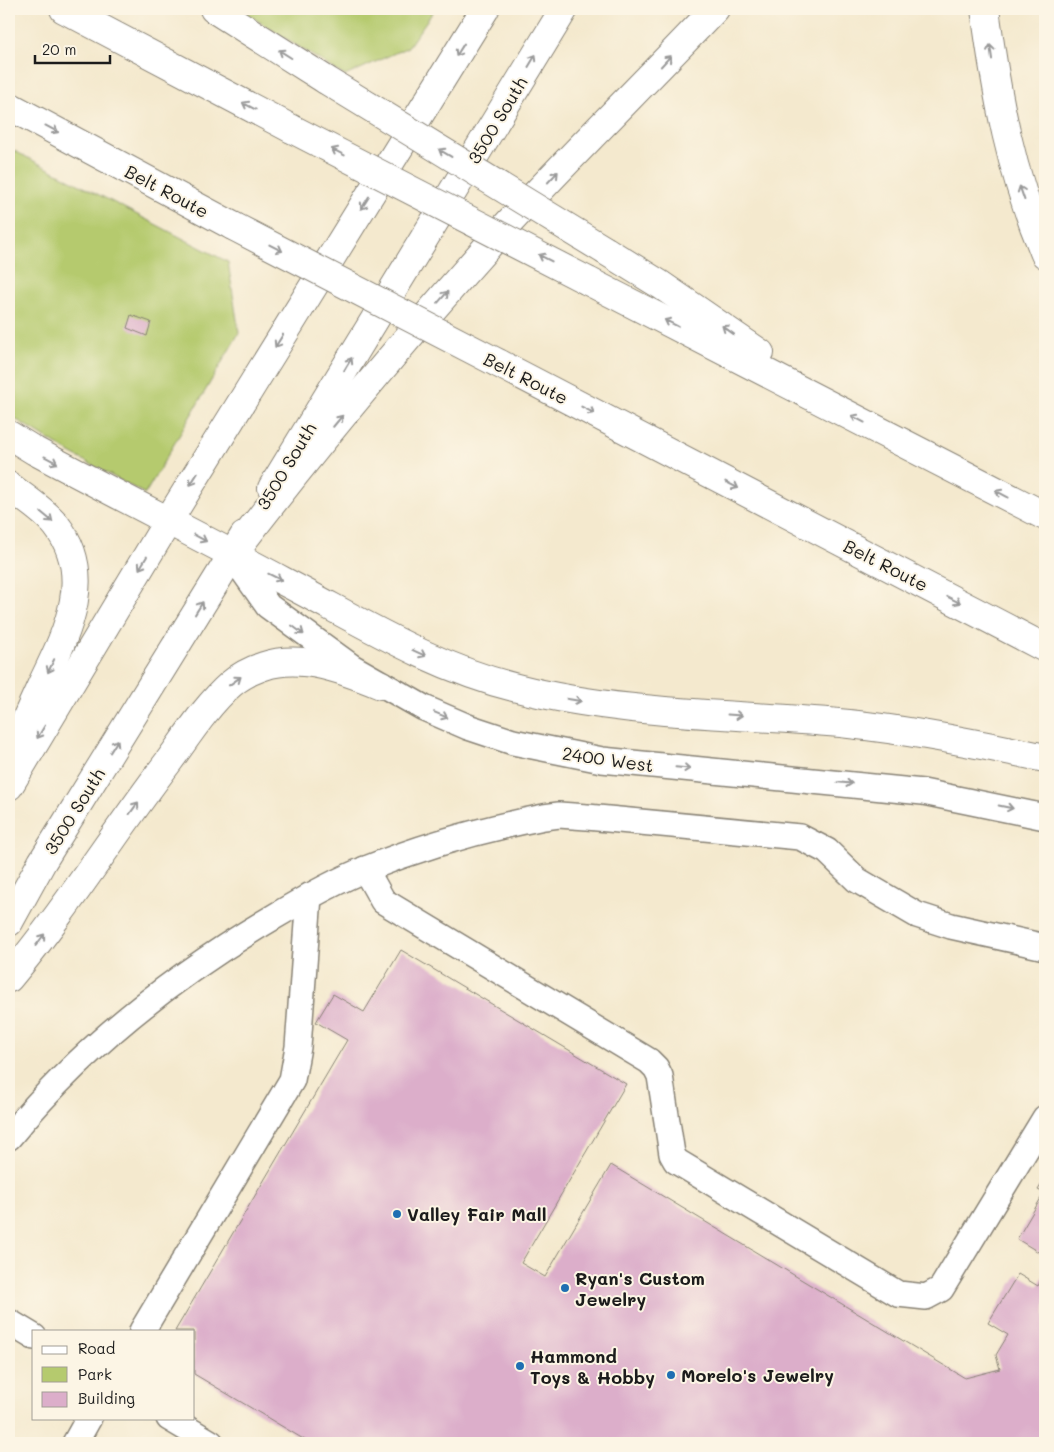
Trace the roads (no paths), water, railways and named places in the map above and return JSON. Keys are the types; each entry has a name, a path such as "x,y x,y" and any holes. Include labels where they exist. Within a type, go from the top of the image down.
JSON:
{"main road":[{"path":"64,9 1045,516"},
{"path":"214,9 326,80 606,251 715,321 823,401"},
{"path":"9,786 168,521 485,9"},
{"name":"3500 South","path":"9,922 42,862 232,555 564,9"},
{"path":"232,555 298,469 448,291 520,212 715,9"},
{"path":"985,9 996,95 1012,165 1045,254"},
{"name":"Belt Route","path":"9,106 233,226 1045,648"},
{"path":"9,435 35,451 400,644 473,675 515,688 599,704 849,724 920,733 1045,758"},
{"path":"9,486 55,524 69,547 76,579 76,597 66,633 9,760"},
{"path":"9,978 70,900 158,776 219,696 232,682 265,665 299,662 338,670 381,685"}],"street":[{"name":"2400 West","path":"232,555 268,606 323,648 381,685 424,708 468,727 513,742 559,753 602,760 885,787 960,798 1045,817"},
{"path":"9,1137 68,1072 124,1020 162,990 241,936 309,896 365,869 451,840 516,822 559,815 800,837 827,851 857,880 917,915 951,926 1045,947"},
{"path":"365,869 383,901 649,1061 656,1068 660,1076 671,1151 676,1161 898,1294 926,1297 941,1289 1045,1118"},
{"path":"143,1330 292,1080 298,1047 309,896"},
{"path":"9,1322 32,1336"},
{"path":"74,1443 88,1420"},
{"path":"172,1420 210,1443"}],"place":[{"name":"Valley Fair Mall","path":"397,1214"},
{"name":"Ryan's Custom Jewelry","path":"565,1288"},
{"name":"Hammond Toys & Hobby","path":"520,1366"},
{"name":"Morelo's Jewelry","path":"671,1375"}]}
